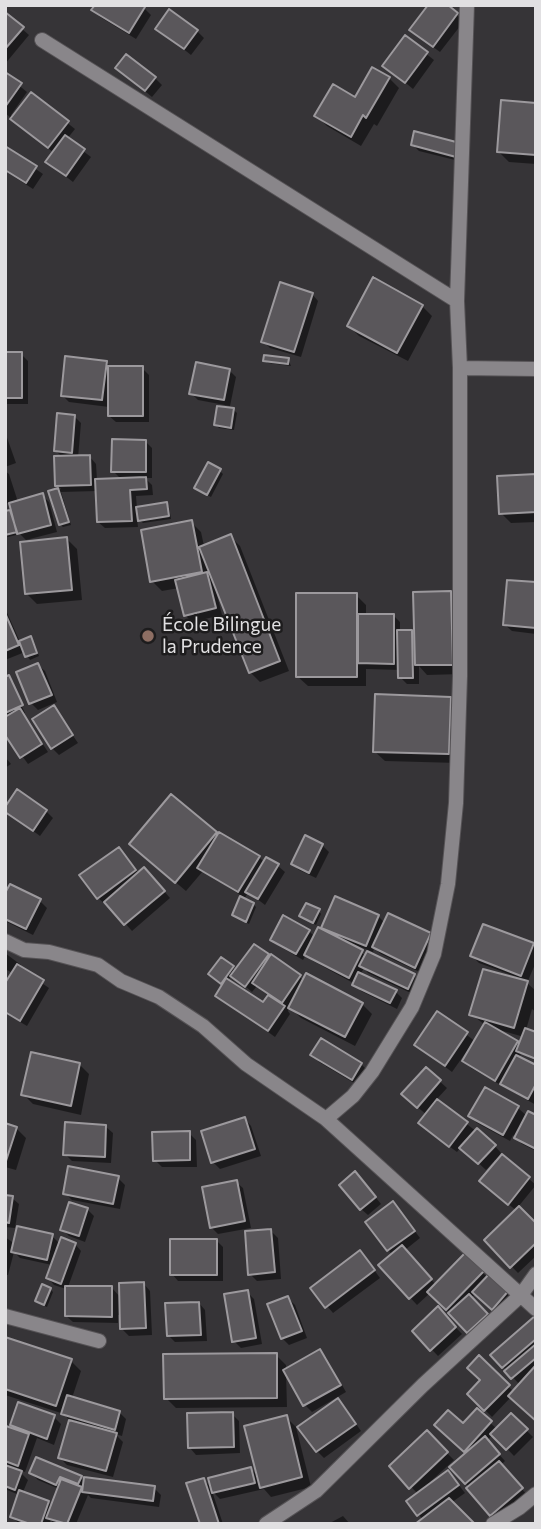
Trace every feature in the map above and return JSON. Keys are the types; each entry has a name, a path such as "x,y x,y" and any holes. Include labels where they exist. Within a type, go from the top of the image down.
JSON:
{"street":[{"path":"326,1119 353,1096 372,1072 412,1007 434,954 445,895 456,803 460,677 460,368 457,301 467,5"},
{"path":"41,40 457,301"},
{"path":"460,368 536,369"},
{"path":"5,941 24,950 49,952 98,965 121,981 159,997 203,1026 246,1064 326,1119 536,1309"},
{"path":"266,1524 316,1490 423,1385 521,1295 536,1274"},
{"path":"5,1316 99,1341"},
{"path":"494,1524 536,1494"}],"building":[{"path":"95,5 145,7 129,33 91,10"},
{"path":"428,5 448,5 458,13 433,47 409,30"},
{"path":"169,9 198,30 184,49 155,29"},
{"path":"5,12 24,27 5,49"},
{"path":"405,35 428,52 405,83 382,66"},
{"path":"126,54 156,77 145,91 115,68"},
{"path":"372,67 390,77 366,118 363,115 351,137 314,116 333,84 355,97"},
{"path":"5,72 22,83 5,107"},
{"path":"31,92 69,121 48,148 10,119"},
{"path":"501,100 536,103 536,155 497,152"},
{"path":"414,131 460,143 456,157 411,145"},
{"path":"65,135 85,149 66,176 45,162"},
{"path":"5,146 37,166 26,183 5,170"},
{"path":"373,277 423,305 397,353 347,326"},
{"path":"280,282 313,293 294,352 261,342"},
{"path":"5,352 22,352 22,398 5,398"},
{"path":"264,355 289,358 288,364 263,361"},
{"path":"65,356 107,361 102,400 61,396"},
{"path":"196,362 230,369 224,400 189,394"},
{"path":"108,366 143,366 143,416 108,416"},
{"path":"217,406 234,408 231,428 214,425"},
{"path":"57,413 75,415 72,453 54,451"},
{"path":"112,439 146,440 146,472 111,472"},
{"path":"90,455 91,485 55,486 54,456"},
{"path":"208,462 221,469 207,495 194,488"},
{"path":"536,474 536,512 499,514 497,476"},
{"path":"146,477 147,489 130,490 132,521 97,522 95,479"},
{"path":"58,488 69,522 59,525 48,491"},
{"path":"43,493 51,525 17,534 9,503"},
{"path":"167,502 169,516 138,521 136,507"},
{"path":"10,510 17,532 5,535 5,511"},
{"path":"192,520 202,572 150,582 141,530"},
{"path":"231,534 280,661 249,673 199,547"},
{"path":"67,537 72,590 25,594 20,542"},
{"path":"207,572 216,608 184,616 175,580"},
{"path":"507,580 536,582 536,628 503,625"},
{"path":"451,591 453,665 415,665 413,592"},
{"path":"296,593 357,593 357,677 296,677"},
{"path":"5,613 19,645 5,651"},
{"path":"358,614 394,614 394,664 358,663"},
{"path":"397,630 412,630 413,678 398,678"},
{"path":"31,636 37,653 25,657 19,641"},
{"path":"38,663 52,695 29,704 16,672"},
{"path":"9,675 23,705 5,713 5,677"},
{"path":"375,694 451,697 449,754 373,752"},
{"path":"54,705 73,735 51,749 32,719"},
{"path":"20,708 42,744 20,758 5,735 5,717"},
{"path":"17,789 47,810 33,831 5,812 5,807"},
{"path":"171,794 217,832 175,883 129,844"},
{"path":"219,832 260,856 238,892 197,868"},
{"path":"305,835 323,844 309,873 291,864"},
{"path":"119,847 136,870 97,899 79,875"},
{"path":"266,857 279,864 258,899 245,892"},
{"path":"144,867 165,891 124,925 104,902"},
{"path":"10,884 41,899 26,929 5,919 5,893"},
{"path":"240,896 254,903 246,922 232,915"},
{"path":"335,896 379,915 366,946 321,928"},
{"path":"306,903 320,909 313,923 299,916"},
{"path":"388,913 431,933 415,968 372,947"},
{"path":"283,915 310,930 296,954 270,940"},
{"path":"483,924 534,943 521,976 470,956"},
{"path":"318,927 363,950 349,978 304,955"},
{"path":"254,944 269,954 245,987 230,976"},
{"path":"367,951 415,974 408,989 359,966"},
{"path":"271,954 301,975 282,1003 252,983"},
{"path":"221,957 234,966 221,984 208,974"},
{"path":"17,964 44,980 20,1021 5,1012 5,983"},
{"path":"483,969 528,981 514,1028 469,1015"},
{"path":"358,972 397,990 390,1003 352,985"},
{"path":"306,973 363,1003 345,1037 288,1008"},
{"path":"226,978 263,1002 268,995 285,1006 268,1031 215,996"},
{"path":"437,1011 468,1032 445,1066 414,1045"},
{"path":"485,1022 518,1041 495,1081 462,1061"},
{"path":"525,1028 536,1032 536,1059 516,1051"},
{"path":"321,1038 362,1063 352,1080 310,1055"},
{"path":"31,1052 80,1063 71,1106 21,1095"},
{"path":"516,1055 536,1065 536,1084 528,1099 500,1084"},
{"path":"426,1067 441,1080 417,1108 401,1094"},
{"path":"485,1087 519,1106 503,1135 468,1116"},
{"path":"437,1099 468,1122 449,1147 418,1123"},
{"path":"528,1111 536,1115 536,1149 514,1138"},
{"path":"245,1117 255,1149 211,1163 201,1131"},
{"path":"65,1122 106,1125 105,1157 63,1155"},
{"path":"5,1123 17,1127 6,1161 5,1161"},
{"path":"477,1128 496,1145 478,1164 459,1148"},
{"path":"190,1131 190,1160 153,1161 152,1132"},
{"path":"502,1154 530,1177 508,1205 479,1181"},
{"path":"68,1166 119,1176 113,1204 63,1194"},
{"path":"355,1171 376,1197 360,1210 339,1185"},
{"path":"237,1180 245,1221 210,1228 202,1187"},
{"path":"5,1195 13,1196 9,1223 5,1222"},
{"path":"393,1201 415,1231 387,1251 365,1222"},
{"path":"69,1202 88,1208 79,1236 60,1230"},
{"path":"519,1206 536,1223 536,1243 510,1268 484,1240"},
{"path":"17,1226 53,1234 47,1260 11,1252"},
{"path":"271,1229 275,1272 248,1275 245,1231"},
{"path":"61,1237 76,1243 61,1284 46,1278"},
{"path":"170,1239 217,1239 217,1275 170,1275"},
{"path":"402,1245 432,1279 409,1299 378,1265"},
{"path":"360,1250 375,1270 325,1308 310,1288"},
{"path":"465,1253 484,1271 446,1310 427,1292"},
{"path":"491,1272 510,1289 492,1310 472,1292"},
{"path":"144,1282 146,1328 120,1329 119,1283"},
{"path":"42,1284 51,1288 44,1305 35,1301"},
{"path":"65,1286 112,1286 112,1317 65,1316"},
{"path":"248,1290 256,1338 232,1342 224,1294"},
{"path":"469,1294 488,1314 467,1333 448,1313"},
{"path":"288,1296 302,1331 281,1339 267,1304"},
{"path":"199,1302 201,1335 167,1336 165,1303"},
{"path":"438,1306 456,1327 430,1351 412,1331"},
{"path":"536,1315 536,1339 502,1368 490,1355"},
{"path":"5,1337 72,1359 56,1406 5,1389"},
{"path":"536,1344 536,1358 511,1379 504,1371"},
{"path":"320,1349 341,1385 303,1406 283,1370"},
{"path":"277,1353 277,1398 164,1399 163,1354"},
{"path":"479,1355 510,1385 484,1411 467,1394 480,1380 467,1368"},
{"path":"536,1365 536,1421 508,1396"},
{"path":"67,1395 120,1411 115,1430 61,1414"},
{"path":"338,1398 356,1424 316,1452 297,1427"},
{"path":"18,1402 55,1415 47,1439 10,1425"},
{"path":"477,1408 492,1421 464,1452 434,1425 448,1410 463,1423"},
{"path":"233,1412 234,1447 188,1448 187,1413"},
{"path":"511,1413 528,1429 506,1450 490,1434"},
{"path":"287,1415 302,1477 260,1488 244,1426"},
{"path":"69,1420 117,1433 106,1471 58,1458"},
{"path":"6,1426 29,1434 18,1466 5,1461"},
{"path":"427,1430 448,1452 409,1489 389,1466"},
{"path":"485,1436 500,1454 465,1484 449,1467"},
{"path":"36,1457 82,1476 78,1484 60,1477 56,1485 29,1473"},
{"path":"499,1461 523,1488 490,1516 466,1488"},
{"path":"5,1465 22,1471 15,1490 5,1486"},
{"path":"251,1467 255,1483 212,1493 208,1478"},
{"path":"448,1470 459,1485 417,1516 406,1501"},
{"path":"84,1477 155,1486 153,1501 82,1492"},
{"path":"204,1478 219,1524 200,1524 186,1483"},
{"path":"61,1479 82,1487 67,1524 46,1518"},
{"path":"19,1490 49,1501 41,1524 30,1524 10,1517"},
{"path":"449,1498 474,1523 415,1524"}],"place":[{"name":"École Bilingue la Prudence","path":"148,636"}]}
